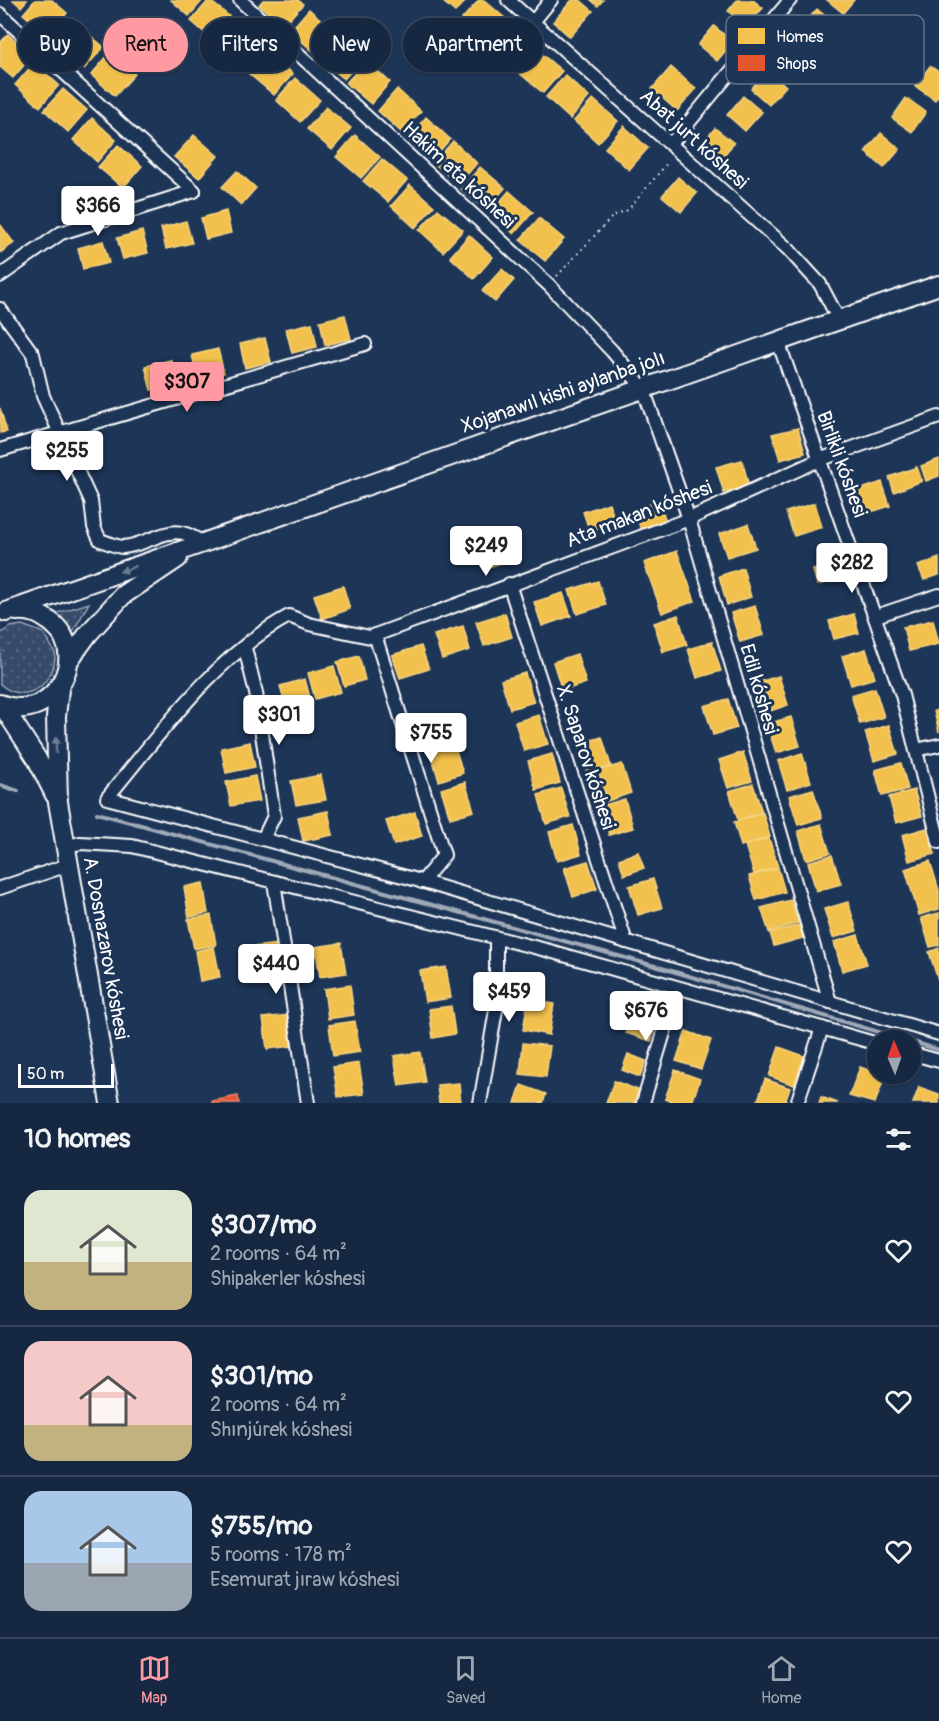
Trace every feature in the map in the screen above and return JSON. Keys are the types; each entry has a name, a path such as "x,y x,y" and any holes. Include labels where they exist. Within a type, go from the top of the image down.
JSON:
{"main road":[{"name":"Xojanawıl kishi aylanba jolı","path":"3,614 939,285"},
{"name":"Xojanawıl kishi aylanba jolı","path":"58,802 56,738 59,689 67,675 69,660 88,634 123,595 202,543"},
{"path":"3,614 21,610 36,613 50,620 60,631 67,644 69,660"},
{"path":"1,704 18,708 34,706 48,700 59,689"},
{"path":"1,704 37,759 58,802"},
{"name":"A. Dosnazarov kóshesi","path":"58,802 110,1103"}],"street":[{"name":"Hakim ata kóshesi","path":"240,0 549,285 612,351 643,388"},
{"name":"Abat jurt kóshesi","path":"508,0 528,18"},
{"path":"536,18 551,0"},
{"path":"778,15 790,0"},
{"path":"0,14 194,191 61,233 0,276"},
{"name":"Abat jurt kóshesi","path":"543,31 788,249 820,284 839,320"},
{"path":"674,147 726,81"},
{"path":"0,309 33,354 43,396 91,501 94,527 100,540 122,547 176,531 189,532 202,543"},
{"name":"Birlikli kóshesi","path":"778,341 902,695 939,842"},
{"path":"0,450 365,344"},
{"name":"Edil kóshesi","path":"643,388 689,519 830,1002"},
{"name":"Ata makan kóshesi","path":"263,839 107,798 194,692 269,626 289,616 309,624 370,637 689,519 819,460 939,417"},
{"name":"X. Saparov kóshesi","path":"509,584 626,942"},
{"path":"876,616 939,595"},
{"path":"375,635 444,855 422,882"},
{"path":"245,648 256,693 274,816 263,839 422,882 939,1035"},
{"path":"916,750 939,745"},
{"path":"0,888 67,856 80,843 132,846 546,950 677,989 867,1041"},
{"path":"274,882 308,1103"},
{"path":"480,1103 496,1010 496,939"},
{"path":"643,1103 677,989"},
{"path":"797,1103 822,1028"},
{"path":"921,1056 939,1061"}],"path":[{"path":"549,285 612,216 628,210 674,147"}],"shaded area":[{"path":"89,603 70,637 48,616"},
{"path":"22,625 44,633 55,653 54,664 45,682 29,692 20,693 10,691 0,684 0,634 10,627"}],"building: Homes":[{"path":"13,0 27,0 21,7"},
{"path":"35,0 52,0 67,13 63,18 28,18 23,14"},
{"path":"171,0 203,0 189,16"},
{"path":"209,0 232,18 200,18 200,29 191,21"},
{"path":"263,0 298,0 303,4 290,18 274,18 259,5"},
{"path":"441,0 467,0 455,12"},
{"path":"479,0 484,0 505,18 463,18"},
{"path":"572,0 580,0 593,11 570,37 553,22"},
{"path":"591,0 603,0 598,6"},
{"path":"737,0 753,0 763,8 757,15 732,15 728,11"},
{"path":"827,0 854,0 843,13"},
{"path":"309,9 319,18 311,18 311,49 299,39 299,21"},
{"path":"817,9 824,15 812,15"},
{"path":"714,26 726,36 726,50 717,61 698,45"},
{"path":"8,34 18,43 18,72 13,78 0,67 0,43"},
{"path":"91,36 103,48 91,61"},
{"path":"543,55 562,71 543,93 518,72 543,72"},
{"path":"103,61 103,72 133,72 135,74 115,96 91,75"},
{"path":"930,66 939,72 939,94 935,100 915,86 924,84 924,74"},
{"path":"671,67 696,89 677,111 652,89"},
{"path":"26,72 44,72 59,85 40,107 15,85"},
{"path":"251,72 291,72 293,74 274,95 249,74"},
{"path":"336,72 350,72 344,79"},
{"path":"356,72 379,72 390,82 371,104 346,83"},
{"path":"565,75 589,97 570,119 546,97"},
{"path":"295,78 320,100 300,122 276,100"},
{"path":"755,84 784,84 786,86 769,105 751,89"},
{"path":"63,89 87,110 68,132 44,110"},
{"path":"397,89 421,111 402,133 378,111"},
{"path":"743,96 762,112 745,131 727,115"},
{"path":"906,98 926,112 912,132 892,118"},
{"path":"593,99 618,121 598,143 574,121"},
{"path":"326,107 351,128 332,150 307,129"},
{"path":"426,117 450,139 431,161 407,139"},
{"path":"92,118 116,140 97,162 73,140"},
{"path":"624,126 648,148 629,170 605,148"},
{"path":"715,128 734,143 718,162 699,146"},
{"path":"881,133 900,149 884,168 865,152"},
{"path":"194,135 218,156 199,178 174,157"},
{"path":"355,135 380,157 361,178 336,157"},
{"path":"453,141 477,163 458,185 434,163"},
{"path":"118,145 142,166 123,188 98,167"},
{"path":"382,159 407,180 388,202 363,181"},
{"path":"480,167 505,188 486,210 461,189"},
{"path":"237,171 256,188 241,205 222,187"},
{"path":"678,177 697,193 681,212 662,196"},
{"path":"410,185 434,206 415,228 391,206"},
{"path":"509,191 533,212 514,234 490,213"},
{"path":"438,209 463,230 443,252 419,230"},
{"path":"226,211 231,233 206,239 201,218"},
{"path":"539,218 564,239 545,261 520,240"},
{"path":"186,221 192,243 166,249 161,228"},
{"path":"0,224 14,243 0,253"},
{"path":"142,231 148,253 123,259 117,238"},
{"path":"469,235 493,257 474,279 450,257"},
{"path":"103,241 109,263 83,269 78,248"},
{"path":"502,269 514,280 495,302 482,291"},
{"path":"345,315 351,339 325,345 320,321"},
{"path":"312,323 317,347 292,353 286,329"},
{"path":"265,338 271,362 245,368 240,344"},
{"path":"218,349 224,373 198,379 192,355"},
{"path":"171,360 176,384 151,390 145,366"},
{"path":"0,408 7,432 0,433"},
{"path":"798,428 805,453 780,460 772,434"},
{"path":"939,459 939,476 926,481 921,466"},
{"path":"742,460 749,486 724,493 716,467"},
{"path":"917,467 922,481 894,492 889,477"},
{"path":"882,482 890,506 861,515 853,492"},
{"path":"659,501 666,521 641,530 634,510"},
{"path":"609,503 616,523 590,532 583,512"},
{"path":"815,503 822,527 794,536 786,512"},
{"path":"748,524 756,548 727,557 719,534"},
{"path":"509,534 517,558 488,567 480,544"},
{"path":"677,551 695,601 662,613 644,563"},
{"path":"939,558 939,575 924,580 918,566"},
{"path":"836,564 840,579 817,585 813,570"},
{"path":"743,568 751,597 727,605 719,576"},
{"path":"598,581 606,605 577,614 569,590"},
{"path":"343,586 350,609 322,619 314,595"},
{"path":"563,593 571,616 542,626 534,602"},
{"path":"755,606 764,635 740,642 731,613"},
{"path":"505,613 512,637 484,646 476,622"},
{"path":"854,614 859,633 834,639 829,621"},
{"path":"678,615 687,645 663,652 654,623"},
{"path":"933,620 939,644 909,651 903,627"},
{"path":"463,626 470,650 442,659 434,635"},
{"path":"712,642 721,671 697,678 688,649"},
{"path":"421,646 429,669 400,678 392,655"},
{"path":"866,649 875,678 851,685 842,656"},
{"path":"577,654 586,683 562,691 553,662"},
{"path":"359,656 365,680 344,686 337,662"},
{"path":"334,666 341,692 315,699 308,673"},
{"path":"525,673 534,702 510,709 501,680"},
{"path":"779,676 788,705 764,713 755,683"},
{"path":"305,679 312,705 287,712 280,686"},
{"path":"875,688 884,717 860,724 851,695"},
{"path":"728,699 737,728 713,735 704,706"},
{"path":"939,710 939,732 934,711"},
{"path":"539,715 548,744 524,751 515,722"},
{"path":"791,717 800,746 776,753 767,724"},
{"path":"889,725 898,754 874,761 865,732"},
{"path":"441,726 447,742 427,749 422,733"},
{"path":"602,737 611,766 587,773 578,744"},
{"path":"250,742 255,767 226,773 221,748"},
{"path":"454,744 463,773 439,781 430,751"},
{"path":"743,752 752,781 728,788 719,760"},
{"path":"802,753 811,782 787,790 778,761"},
{"path":"552,754 560,783 536,790 528,761"},
{"path":"901,763 908,789 882,796 875,770"},
{"path":"622,764 631,793 607,801 598,771"},
{"path":"321,775 326,800 296,805 291,781"},
{"path":"255,776 260,801 231,806 226,782"},
{"path":"465,782 474,811 450,818 441,789"},
{"path":"753,784 762,812 738,820 729,791"},
{"path":"561,788 570,817 546,824 538,795"},
{"path":"813,789 822,818 798,825 789,796"},
{"path":"914,790 922,816 896,823 889,797"},
{"path":"625,799 633,828 609,835 601,806"},
{"path":"328,811 333,835 303,841 298,817"},
{"path":"415,812 422,836 394,845 386,821"},
{"path":"763,813 770,837 741,846 734,822"},
{"path":"821,824 830,853 806,860 798,831"},
{"path":"573,825 581,854 557,861 549,832"},
{"path":"927,828 935,854 909,861 902,835"},
{"path":"769,838 778,867 754,874 745,845"},
{"path":"638,852 644,868 624,875 619,859"},
{"path":"832,855 841,884 816,891 808,862"},
{"path":"588,861 597,889 573,897 564,868"},
{"path":"930,861 939,890 939,909 919,915 905,869"},
{"path":"778,868 785,892 756,900 749,876"},
{"path":"653,879 662,908 638,915 629,886"},
{"path":"203,883 208,913 189,917 184,887"},
{"path":"791,900 798,923 769,932 761,908"},
{"path":"848,902 857,931 833,938 824,909"},
{"path":"939,913 939,945 930,947 921,918"},
{"path":"211,915 216,945 194,949 188,919"},
{"path":"799,925 803,938 774,946 770,933"},
{"path":"858,935 867,964 842,971 834,942"},
{"path":"341,943 346,973 320,977 315,947"},
{"path":"279,944 281,959 255,963 253,947"},
{"path":"214,947 220,977 200,981 195,951"},
{"path":"939,948 939,980 938,980 929,952"},
{"path":"446,967 451,998 425,1002 420,971"},
{"path":"350,985 354,1015 328,1019 324,989"},
{"path":"528,1000 554,1004 549,1035 523,1030"},
{"path":"636,1003 661,1012 651,1041 626,1033"},
{"path":"451,1006 455,1034 433,1038 429,1009"},
{"path":"289,1015 293,1046 267,1049 263,1018"},
{"path":"355,1021 360,1052 333,1056 329,1025"},
{"path":"686,1031 711,1040 701,1069 676,1061"},
{"path":"523,1043 550,1046 546,1077 520,1074"},
{"path":"779,1047 804,1056 794,1085 769,1076"},
{"path":"420,1052 425,1082 399,1086 394,1056"},
{"path":"628,1054 646,1061 640,1077 622,1070"},
{"path":"359,1063 364,1094 338,1097 333,1067"},
{"path":"860,1067 867,1070 867,1084 882,1084 875,1103 849,1096"},
{"path":"675,1070 700,1079 692,1103 676,1103 665,1099"},
{"path":"765,1079 790,1088 785,1103 757,1103"},
{"path":"614,1081 638,1090 634,1103 606,1103"},
{"path":"459,1083 461,1103 439,1103 437,1085"},
{"path":"521,1085 546,1094 543,1103 515,1103"},
{"path":"919,1087 939,1094 939,1103 913,1103"},
{"path":"821,1097 838,1103 819,1103"}],"building: Shops":[{"path":"238,1096 239,1103 212,1103 212,1101"}],"waterway":[{"path":"0,785 18,791"},
{"path":"97,813 655,966 872,1030"},
{"path":"921,1044 939,1050"}]}
